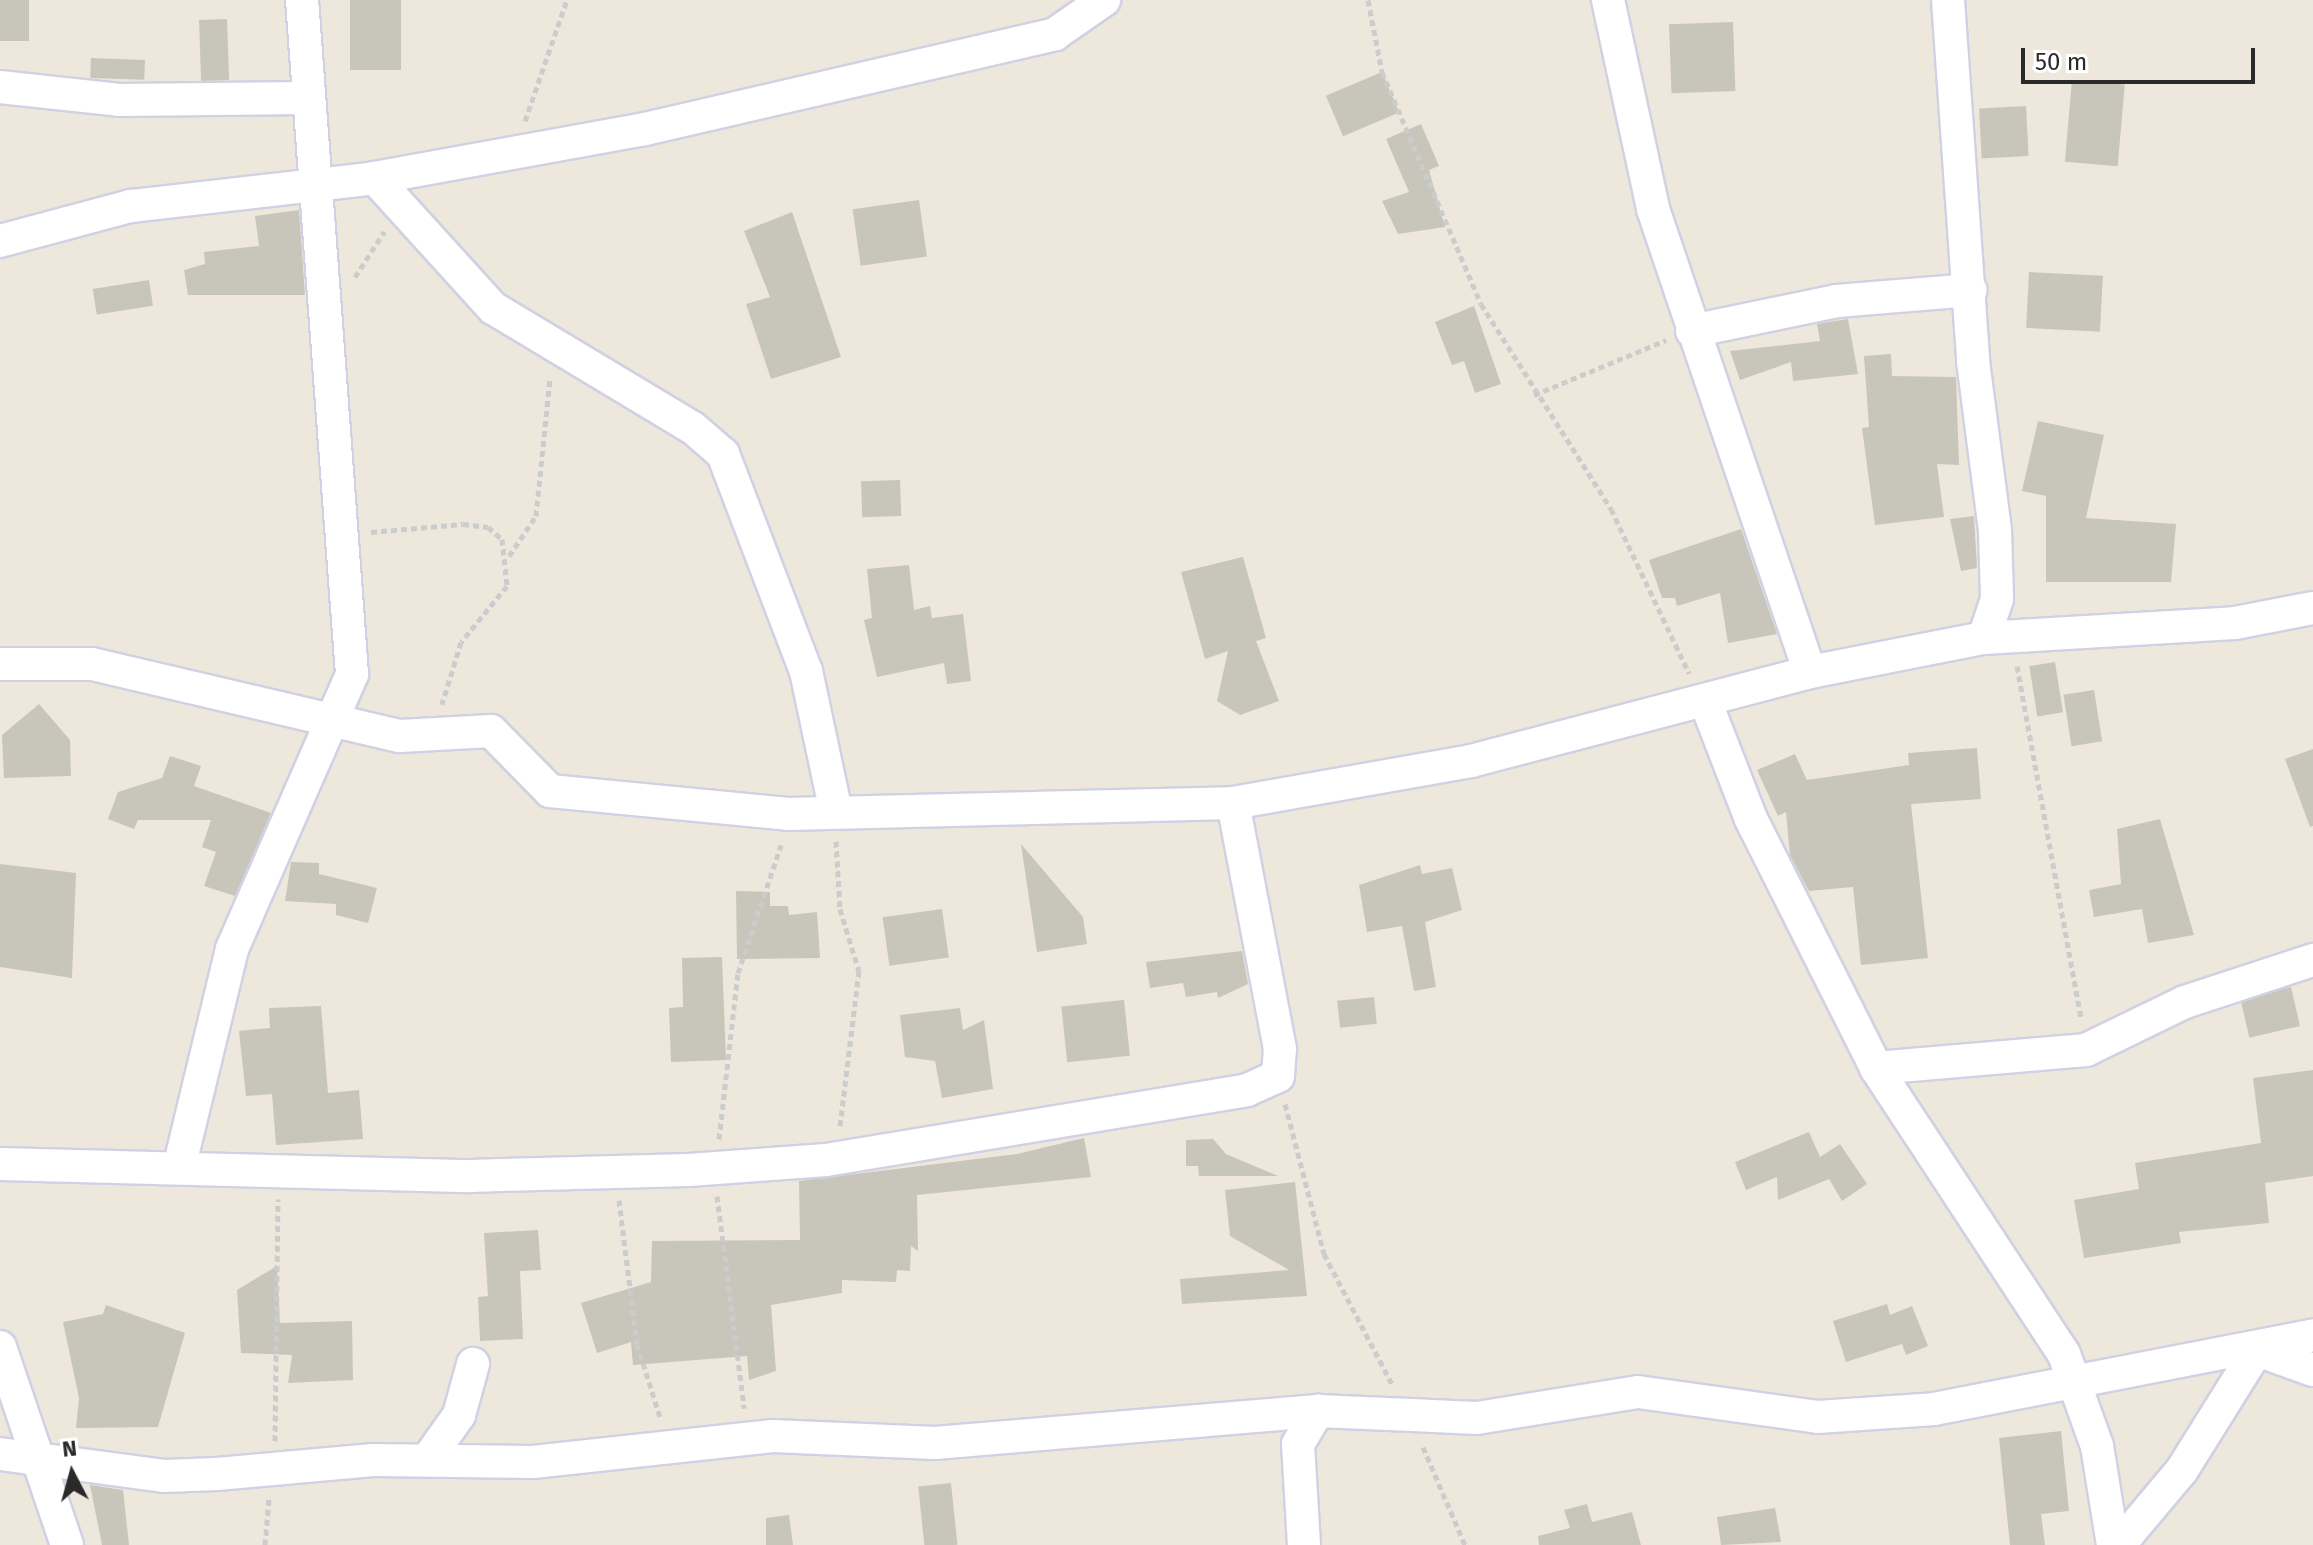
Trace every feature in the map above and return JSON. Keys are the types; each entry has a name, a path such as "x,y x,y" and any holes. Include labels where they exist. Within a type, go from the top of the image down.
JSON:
{"street":[{"path":"180,1164 232,949 352,674 344,537 333,465 330,332 312,185 302,0"},
{"path":"0,241 131,206 375,178 514,152 1013,45 1055,34 1104,0"},
{"path":"1608,0 1653,209 1810,672"},
{"path":"1948,0 1997,574 1997,637"},
{"path":"0,87 119,100 307,98"},
{"path":"375,178 401,211 493,308 693,428 723,454 806,671 836,812"},
{"path":"1692,331 1837,301 1971,290"},
{"path":"0,664 92,664 400,736 491,731 550,791 788,814 1233,803 1471,761 1706,703 1810,672 1997,637 2235,623 2313,608"},
{"path":"1706,703 1751,819 1876,1068 1944,1176 2017,1274 2077,1385 2097,1446 2113,1545"},
{"path":"0,1164 180,1164 279,1173 716,1169 826,1160 1247,1090 1278,1076 1280,1049 1233,803"},
{"path":"1876,1068 2086,1050 2185,1002 2313,960"},
{"path":"0,1454 164,1476 273,1472 428,1459 533,1462 736,1440 935,1443 1318,1411 1406,1409 1477,1418 1638,1392 1818,1417 1934,1409 2257,1350 2313,1335"},
{"path":"0,1347 67,1545"},
{"path":"2257,1350 2313,1370"},
{"path":"2119,1545 2182,1470 2257,1350"},
{"path":"428,1459 459,1415 473,1364"},
{"path":"1304,1545 1298,1444 1318,1411"}],"path":[{"path":"514,152 567,0"},
{"path":"1368,0 1390,91 1481,304 1534,395 1611,509 1706,703"},
{"path":"330,332 359,268 401,211"},
{"path":"1534,395 1692,331"},
{"path":"436,736 461,642 507,586 508,556 536,516 542,487 553,344"},
{"path":"344,537 413,524 488,527 508,556"},
{"path":"1997,637 2086,1050"},
{"path":"826,1160 840,1127 859,971 840,909 836,812"},
{"path":"736,1440 744,1386 718,1242 716,1169 738,973 788,814"},
{"path":"1278,1076 1324,1254 1406,1409 1465,1545"},
{"path":"612,1172 633,1271 637,1344 671,1447"},
{"path":"265,1545 273,1472 279,1173"}],"building":[{"path":"0,0 29,0 29,41 0,41"},
{"path":"350,0 401,0 401,70 350,70"},
{"path":"227,19 229,80 201,81 199,20"},
{"path":"1733,22 1735,91 1671,93 1669,24"},
{"path":"91,58 145,60 144,80 90,78"},
{"path":"1382,72 1399,113 1343,136 1326,96"},
{"path":"2072,80 2125,85 2118,166 2065,162"},
{"path":"2026,106 2029,156 1982,158 1979,108"},
{"path":"1421,124 1439,166 1429,170 1445,227 1398,234 1382,201 1409,192 1386,139"},
{"path":"919,200 927,256 861,266 853,209"},
{"path":"299,210 305,295 188,295 184,270 205,264 204,252 259,246 255,216"},
{"path":"792,212 841,357 771,379 746,304 770,297 744,231"},
{"path":"2029,272 2103,276 2100,332 2026,328"},
{"path":"149,280 153,306 97,315 93,289"},
{"path":"1474,306 1501,384 1475,393 1464,361 1452,365 1435,322"},
{"path":"1848,319 1858,374 1793,381 1791,362 1740,380 1730,351 1820,341 1817,324"},
{"path":"1891,354 1892,376 1956,377 1959,465 1937,464 1944,517 1875,525 1862,428 1869,427 1864,356"},
{"path":"2038,421 2104,435 2086,518 2176,524 2171,582 2046,582 2046,496 2022,491"},
{"path":"900,480 901,516 862,517 861,481"},
{"path":"1974,516 1977,568 1961,571 1950,519"},
{"path":"1741,529 1777,634 1728,643 1720,593 1677,606 1675,598 1662,598 1649,560"},
{"path":"1243,557 1266,638 1256,641 1279,701 1240,715 1217,701 1228,651 1205,659 1181,572"},
{"path":"909,565 914,610 930,606 932,618 963,614 971,681 947,684 944,663 877,677 864,620 872,618 867,569"},
{"path":"2055,662 2063,712 2037,716 2029,666"},
{"path":"2094,690 2102,741 2072,746 2063,695"},
{"path":"39,704 70,740 71,776 4,778 2,735"},
{"path":"1977,748 1981,799 1911,804 1928,958 1861,965 1853,887 1809,891 1790,855 1786,812 1778,816 1757,770 1795,754 1807,780 1909,765 1908,753"},
{"path":"2313,749 2313,826 2310,827 2285,759"},
{"path":"170,756 201,766 194,786 271,813 235,896 204,886 216,852 202,847 211,820 138,820 134,829 108,819 118,792 162,778"},
{"path":"2160,819 2194,935 2148,943 2142,909 2094,917 2089,890 2121,884 2117,829"},
{"path":"1021,844 1083,917 1087,944 1037,952"},
{"path":"291,862 319,863 319,874 377,888 368,923 336,915 336,904 285,901"},
{"path":"0,864 76,873 72,978 0,967"},
{"path":"1420,865 1422,874 1452,868 1462,910 1425,922 1436,987 1414,991 1402,926 1367,932 1359,885"},
{"path":"736,891 770,892 770,906 788,906 789,915 817,912 820,958 737,959"},
{"path":"942,909 949,958 889,966 883,917"},
{"path":"1242,951 1248,984 1218,998 1217,992 1186,997 1183,983 1150,988 1146,962"},
{"path":"722,957 726,1060 671,1062 669,1008 683,1007 682,958"},
{"path":"2291,987 2300,1026 2249,1038 2240,999"},
{"path":"1374,997 1377,1024 1340,1028 1337,1001"},
{"path":"1124,1000 1130,1056 1067,1062 1061,1007"},
{"path":"321,1006 328,1093 359,1090 363,1139 276,1145 272,1094 246,1096 239,1031 270,1028 269,1008"},
{"path":"960,1008 963,1030 984,1020 993,1089 942,1098 935,1061 905,1057 900,1015"},
{"path":"2313,1070 2313,1176 2265,1183 2269,1223 2179,1232 2181,1243 2084,1258 2074,1200 2139,1189 2135,1163 2261,1143 2253,1078"},
{"path":"1809,1132 1820,1157 1840,1144 1867,1184 1842,1201 1829,1179 1778,1200 1777,1177 1746,1190 1735,1162"},
{"path":"1084,1138 1091,1177 917,1195 918,1251 911,1246 910,1271 897,1270 896,1282 842,1280 842,1293 771,1305 776,1371 749,1380 747,1356 633,1365 631,1342 597,1353 581,1303 651,1282 652,1241 800,1240 799,1181 1017,1154"},
{"path":"1213,1139 1226,1154 1278,1176 1199,1176 1198,1166 1186,1166 1186,1140"},
{"path":"1295,1182 1307,1296 1182,1304 1180,1279 1289,1270 1230,1236 1225,1190"},
{"path":"538,1230 541,1270 520,1271 523,1339 480,1341 478,1297 488,1296 484,1233"},
{"path":"277,1266 280,1323 352,1321 353,1380 288,1383 292,1355 241,1353 237,1290"},
{"path":"1887,1304 1890,1315 1912,1306 1928,1346 1906,1355 1902,1344 1846,1362 1833,1321"},
{"path":"106,1305 185,1333 158,1427 76,1428 79,1398 63,1322 103,1314"},
{"path":"2061,1431 2069,1511 2041,1514 2045,1545 2010,1545 1999,1438"},
{"path":"951,1483 957,1545 924,1545 918,1486"},
{"path":"90,1485 123,1490 129,1545 102,1545"},
{"path":"1587,1504 1592,1522 1632,1512 1641,1545 1539,1545 1538,1536 1570,1528 1564,1510"},
{"path":"1775,1508 1781,1542 1721,1545 1717,1517"},
{"path":"789,1515 793,1545 766,1545 766,1518"}]}
